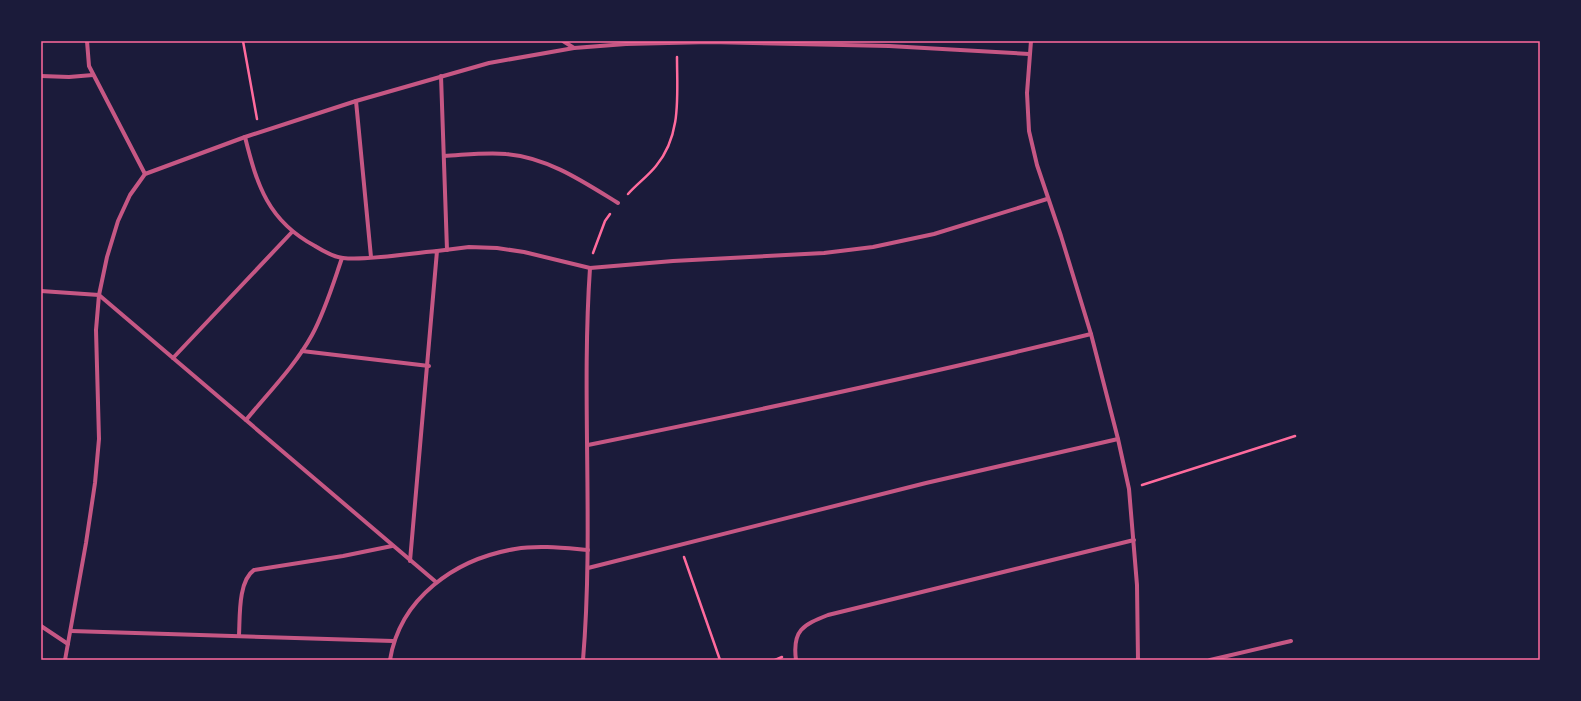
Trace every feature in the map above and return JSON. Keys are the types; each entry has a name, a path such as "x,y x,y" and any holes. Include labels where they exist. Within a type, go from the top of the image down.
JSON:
{"street":[{"path":"87,41 87,57 93,75 145,174"},
{"path":"563,41 574,48"},
{"path":"1031,41 1027,93 1029,131 1036,166 1061,236 1090,334 1118,439 1129,489 1137,585 1138,660"},
{"path":"65,660 95,483 99,439 96,330 99,295 107,257 118,221 130,195 145,174 259,132 441,76 489,63 574,48 626,44 718,42 881,46 1029,54"},
{"path":"41,76 69,77 93,75"},
{"path":"441,76 447,250"},
{"path":"356,101 371,257"},
{"path":"244,137 260,188 272,209 292,232 328,253 342,258 371,257 469,247 497,248 590,268 673,260 824,253 873,247 934,234 1047,199"},
{"path":"444,156 506,154 536,160 587,183 618,203"},
{"path":"173,358 292,232"},
{"path":"410,561 429,366 437,251"},
{"path":"246,420 302,351 320,318 342,258"},
{"path":"583,660 588,604 586,324 590,268"},
{"path":"41,291 99,295 436,582"},
{"path":"588,445 924,375 1090,334"},
{"path":"302,351 429,366"},
{"path":"588,568 1002,464 1118,439"},
{"path":"796,660 795,640 799,631 809,622 828,615 1134,540"},
{"path":"239,635 243,587 248,574 254,570 343,556 392,546"},
{"path":"390,660 393,641 404,618 418,599 436,582 485,556 516,548 548,546 588,550"},
{"path":"41,626 68,644"},
{"path":"71,631 239,635 393,641"},
{"path":"1210,660 1291,641"}],"path":[{"path":"243,41 259,132"},
{"path":"590,268 596,244 605,221 618,203 656,166 666,152 674,133 678,110 677,43"},
{"path":"1129,489 1295,436"},
{"path":"680,545 720,660"}]}
